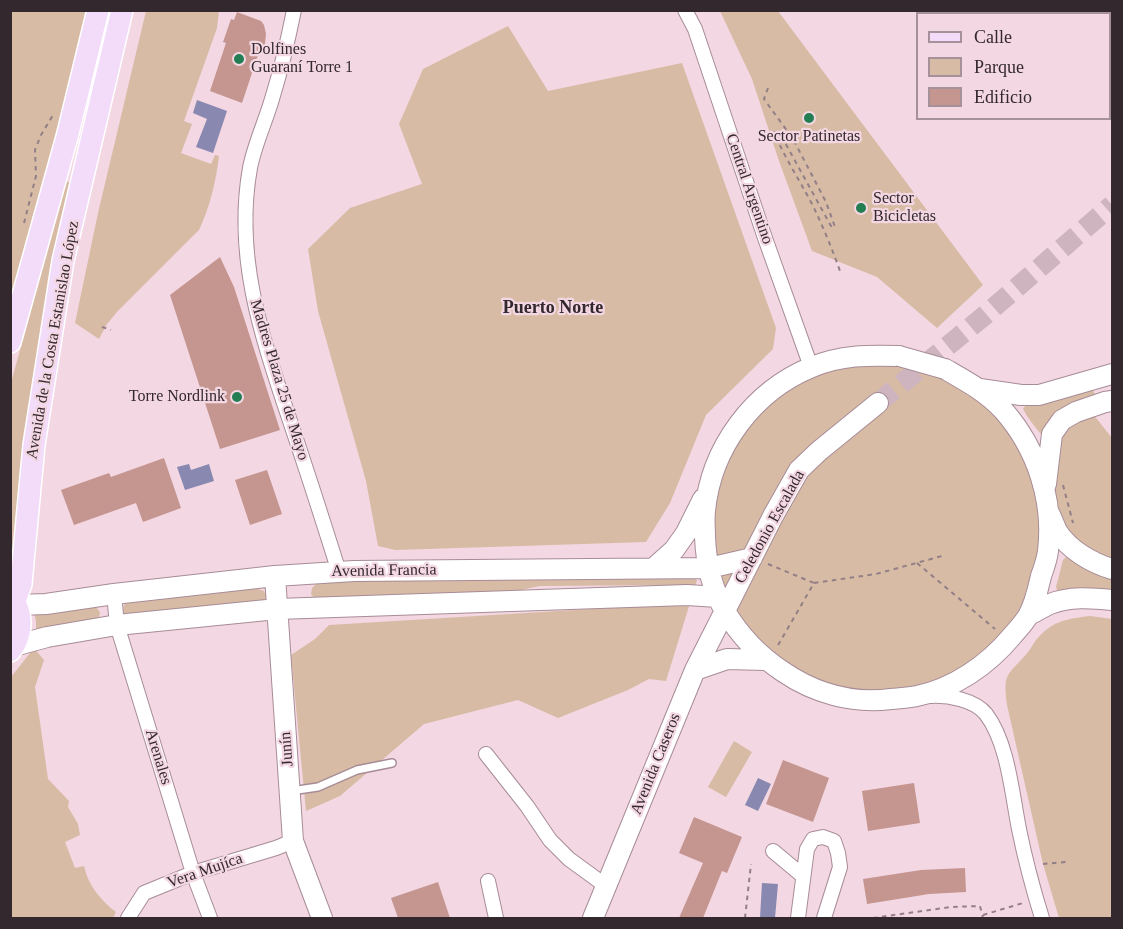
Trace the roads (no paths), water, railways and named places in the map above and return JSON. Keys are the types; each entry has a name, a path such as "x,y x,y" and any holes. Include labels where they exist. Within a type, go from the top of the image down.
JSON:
{"main road":[{"name":"Avenida de la Costa Estanislao López","path":"10,342 67,137 98,10"},
{"name":"Avenida de la Costa Estanislao López","path":"12,650 20,633 21,619 14,601 21,584 34,445 63,261 122,10"},
{"path":"655,567 674,550 686,533 708,489 719,457 735,429 756,403 782,383 811,367 839,358 869,355 899,356 945,369 980,389 1003,410 1054,485"},
{"path":"980,389 1021,395 1039,395 1113,374"},
{"path":"708,489 705,512 706,553 709,568 722,604 745,640 767,661 797,682 834,696 873,701 917,696 947,686 979,668 1009,640 1029,615 1038,592 1048,552 1048,510 1054,485 1052,434 1062,420 1076,412 1113,401"},
{"name":"Celedonio Escalada","path":"722,604 752,558 799,470 878,403"},
{"path":"1048,510 1058,531 1074,550 1113,569"},
{"name":"Avenida Francia","path":"14,601 46,604 114,594 319,573 709,568 752,558"},
{"path":"319,573 306,578 300,591 305,600 323,607"},
{"name":"Junín","path":"274,576 293,841 322,918"},
{"name":"Avenida Francia","path":"12,650 47,637 117,626 277,609 687,595 722,604"},
{"path":"1029,615 1063,600 1092,598 1113,600"},
{"name":"Avenida Caseros","path":"593,918 722,604"},
{"path":"695,670 727,659 767,661"}],"street":[{"name":"Madres Plaza 25 de Mayo","path":"294,10 273,98 250,166 246,211 247,252 250,283 268,355 339,572"},
{"name":"Central Argentino","path":"685,10 695,29 761,227 811,367"},
{"name":"Arenales","path":"114,594 117,626 193,873 210,918"},
{"path":"917,696 954,697 985,713 1002,747 1026,864 1042,918"},
{"path":"486,754 527,806 550,840 570,859 606,886"},
{"path":"798,918 807,849 813,839 823,837 834,841 840,867 824,918"},
{"name":"Vera Mujíca","path":"128,918 144,893 193,873 293,841"},
{"path":"773,851 803,876"},
{"path":"488,881 496,918"}],"lane":[{"path":"290,792 318,787 357,770 392,763"}],"water":[{"path":"197,100 227,111 213,153 196,147 207,119 193,113"},
{"path":"189,464 191,470 209,464 214,481 185,490 177,467"},
{"path":"758,778 771,784 758,811 745,805"},
{"path":"762,883 778,884 775,918 760,918"}],"tunnel":[{"path":"878,403 984,316 1112,205"}],"place":[{"name":"Dolfines Guaraní Torre 1","path":"239,59"},
{"name":"Sector Patinetas","path":"809,118"},
{"name":"Sector Bicicletas","path":"861,208"},
{"name":"Torre Nordlink","path":"237,397"}],"district":[{"name":"Puerto Norte","path":"553,308"}]}
